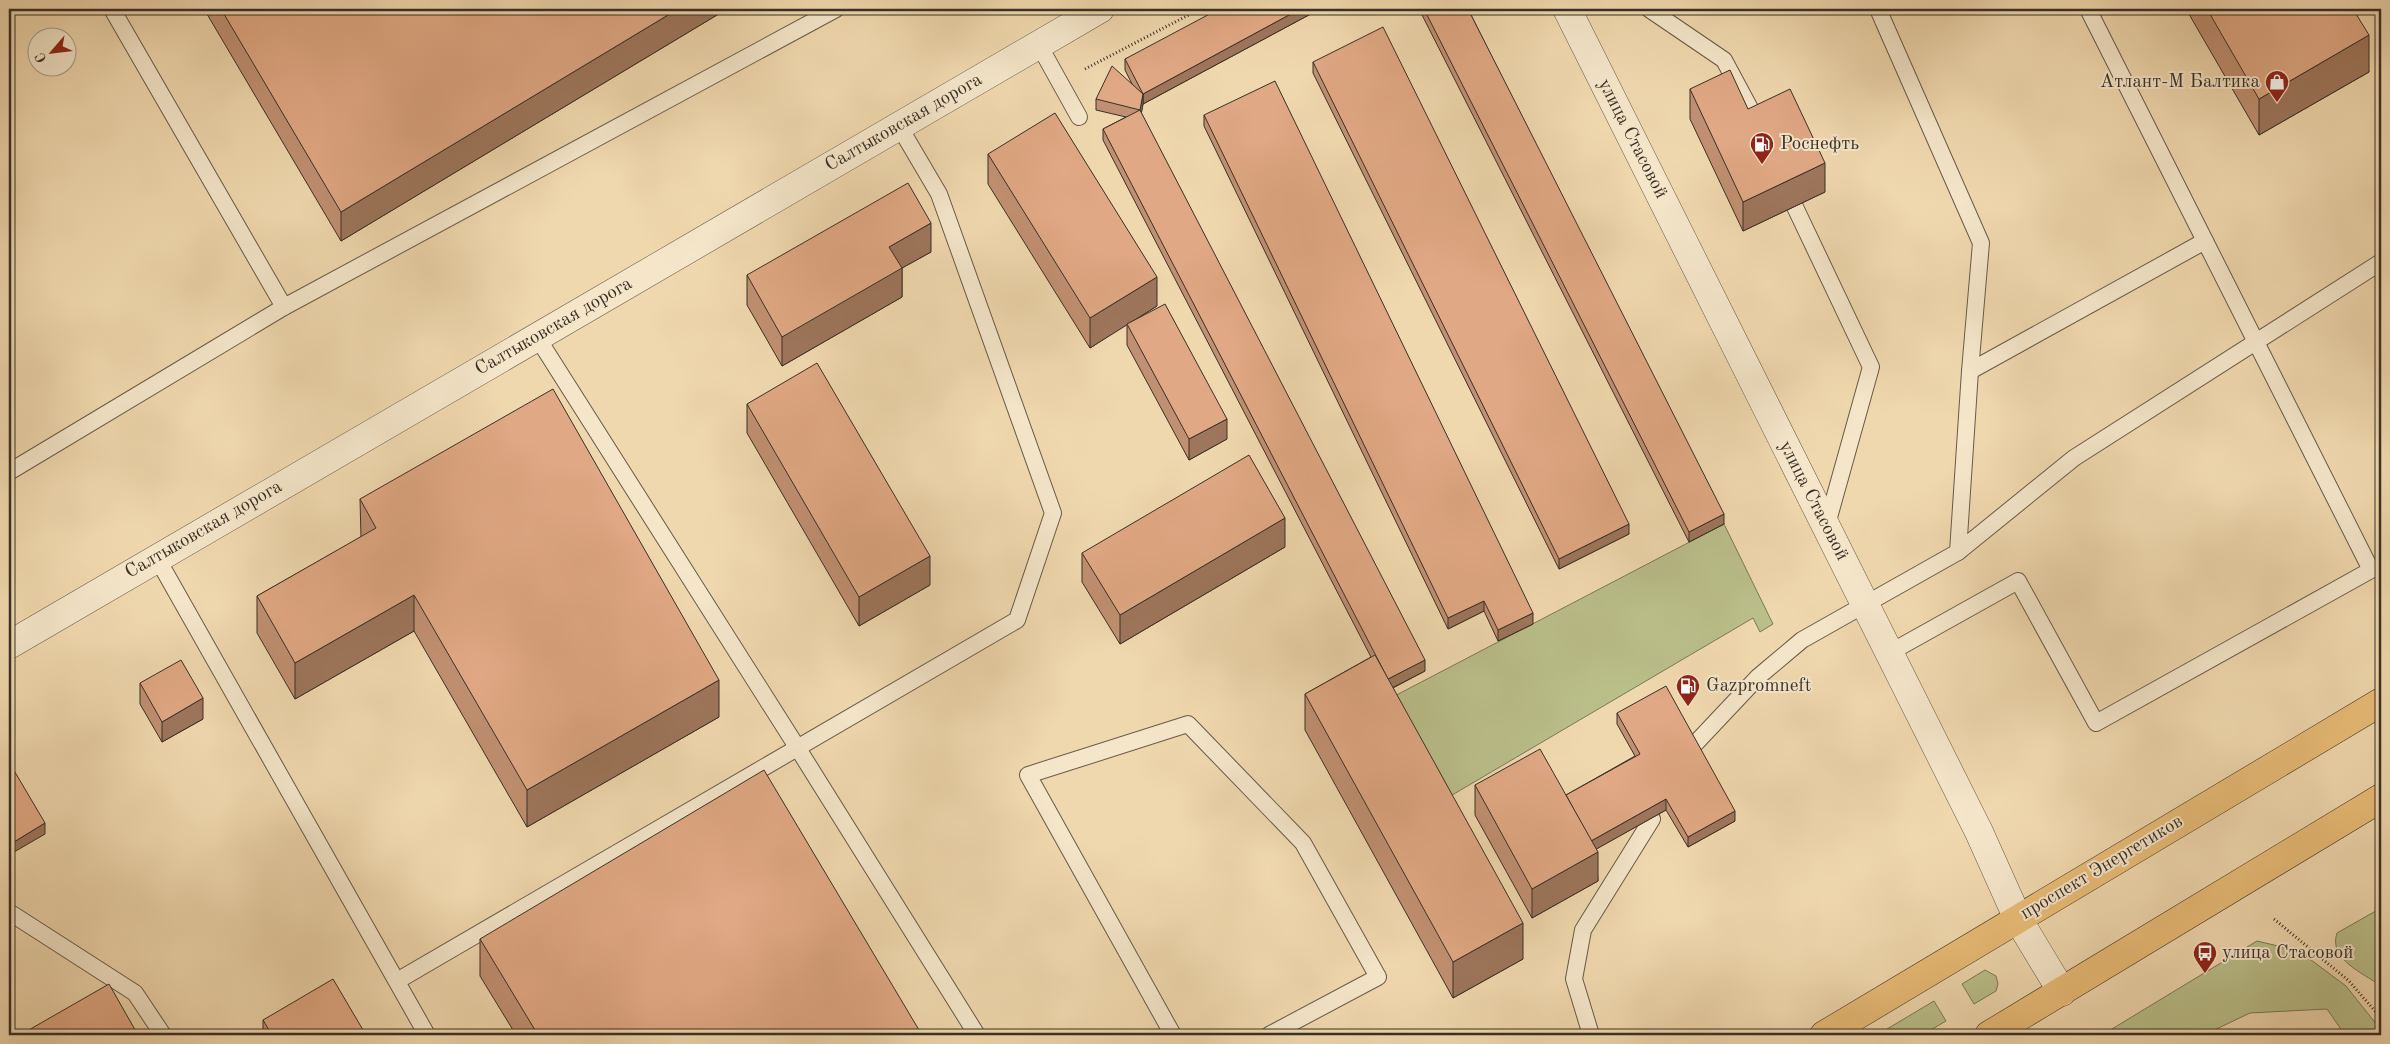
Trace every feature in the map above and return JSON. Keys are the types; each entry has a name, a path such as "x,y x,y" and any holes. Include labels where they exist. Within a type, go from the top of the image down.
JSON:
{"main road":[{"name":"проспект Энергетиков","path":"1824,1035 2381,702"},
{"path":"1989,1035 2381,798"}],"street":[{"name":"Салтыковская дорога","path":"9,645 1100,9"},
{"name":"улица Стасовой","path":"1567,9 1979,832 2018,919 2062,992"}],"lane":[{"path":"112,9 284,307"},
{"path":"9,472 284,307 836,9"},
{"path":"1649,9 1724,60 1762,131"},
{"path":"1878,9 1981,244 1970,371 1958,552"},
{"path":"1889,653 2018,581 2096,723 2371,570 2088,9"},
{"path":"1039,45 1079,117"},
{"path":"397,981 1017,620 1053,513 939,194 899,126"},
{"path":"1795,206 1871,368 1826,528"},
{"path":"1970,371 2205,242"},
{"path":"1693,746 1758,676 1802,640 1958,552 2074,458 2381,262"},
{"path":"537,337 798,748 977,1035"},
{"path":"157,558 427,1035"},
{"path":"1173,1035 1028,775 1188,724 1303,843 1378,977 1268,1035"},
{"path":"1591,1035 1574,979 1583,930 1652,819"},
{"path":"9,912 136,994 163,1035"}],"path":[{"path":"1060,82 1200,9"},
{"path":"2274,919 2349,981 2381,1018"}],"green space":[{"path":"1724,524 1773,624 1760,632 1753,618 1442,801 1385,701"},
{"path":"2381,908 2381,986 2342,958 2336,942 2337,933"},
{"path":"2257,941 2299,951 2346,986 2381,1030 2381,1035 2345,1035 2327,1009 2250,1013 2204,1035 2102,1035"},
{"path":"1985,970 1996,976 1998,984 1996,991 1974,1004 1962,984"},
{"path":"1934,1001 1946,1021 1922,1035 1877,1035"}],"building":[{"path":"221,9 678,9 341,212"},
{"path":"1219,9 1300,9 1143,94 1125,59"},
{"path":"1424,9 1468,9 1724,514 1689,532"},
{"path":"2207,9 2353,9 2369,35 2259,99"},
{"path":"1383,27 1629,524 1559,559 1313,62"},
{"path":"1112,66 1143,94 1140,110 1096,99"},
{"name":"Роснефть","path":"1730,70 1748,109 1790,89 1825,163 1743,202 1690,89"},
{"path":"1275,81 1533,613 1498,630 1484,601 1448,618 1204,115"},
{"path":"1140,110 1425,660 1388,679 1103,129"},
{"path":"1055,113 1157,277 1090,318 988,154"},
{"path":"908,183 931,223 889,247 902,268 782,337 747,275"},
{"path":"1165,304 1227,419 1189,439 1127,324"},
{"path":"817,363 930,556 859,597 747,404"},
{"path":"553,389 719,680 527,790 414,595 295,663 257,596 376,528 360,499"},
{"path":"1249,455 1285,518 1120,615 1082,553"},
{"path":"1375,655 1523,923 1453,962 1305,694"},
{"path":"181,660 203,698 162,722 140,683"},
{"path":"1666,686 1735,811 1688,837 1666,799 1591,841 1566,795 1640,754 1617,713"},
{"path":"1540,749 1598,852 1532,889 1475,785"},
{"path":"9,762 45,823 9,845"},
{"path":"764,770 922,1035 538,1035 480,939"},
{"path":"333,979 366,1035 272,1035 263,1020"},
{"path":"109,984 138,1035 20,1035"}],"place":[{"name":"Атлант-М Балтика","path":"2277,103"},
{"name":"Роснефть","path":"1762,165"},
{"name":"Gazpromneft","path":"1688,707"},
{"name":"улица Стасовой","path":"2205,974"}]}
